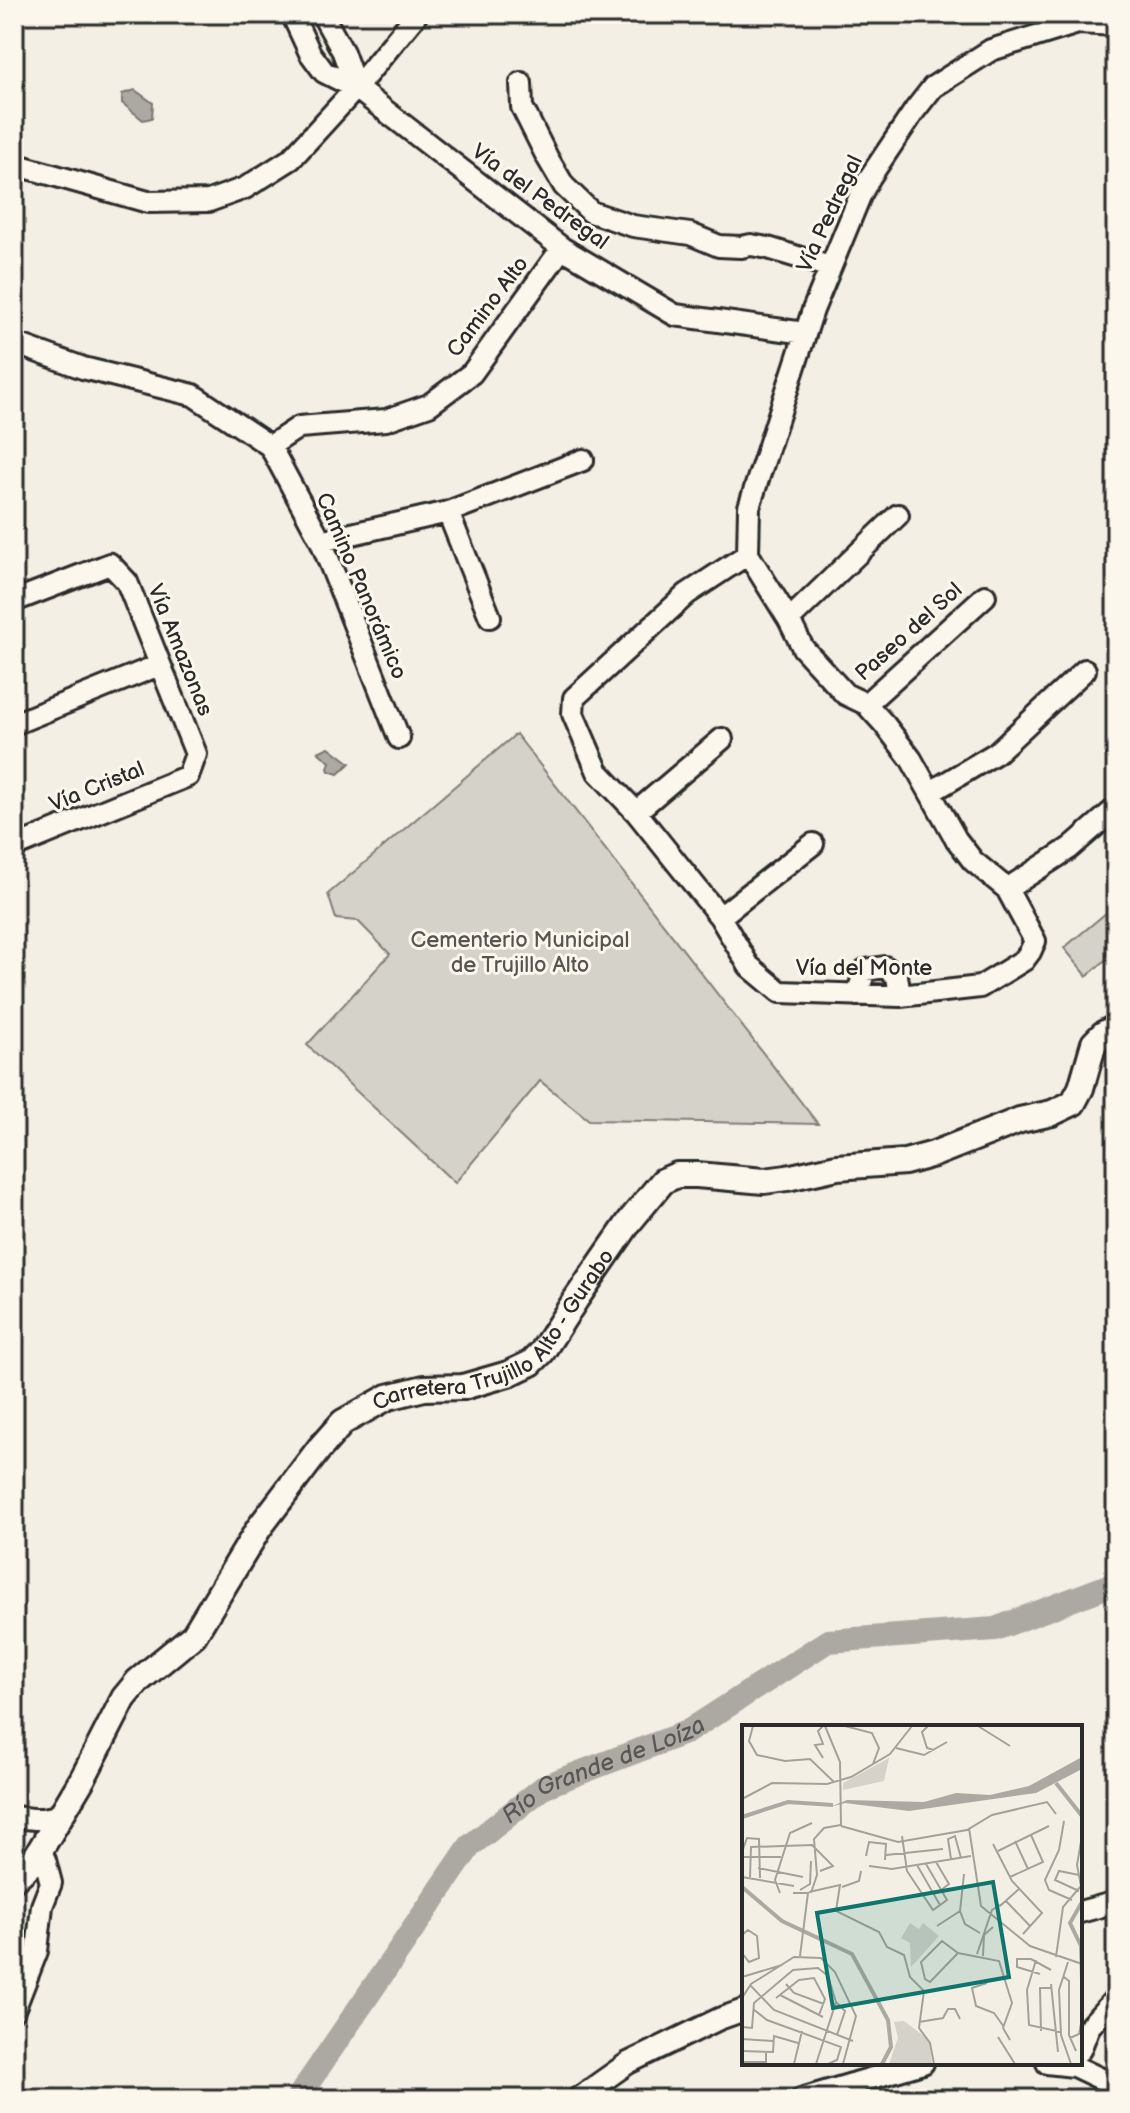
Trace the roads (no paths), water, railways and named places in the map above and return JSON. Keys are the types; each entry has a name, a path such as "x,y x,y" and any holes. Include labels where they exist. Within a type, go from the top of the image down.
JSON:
{"main road":[{"name":"Carretera Trujillo Alto - Gurabo","path":"14,1879 33,1862 63,1813 124,1698 138,1681 194,1635 259,1528 343,1422 388,1397 424,1388 463,1387 508,1374 531,1363 542,1352 630,1221 663,1181 677,1175 697,1175 764,1181 837,1167 905,1162 934,1154 1073,1103 1081,1088 1094,1043 1116,1027"}],"street":[{"name":"Vía del Pedregal","path":"292,14 310,53 324,72 356,88 562,248 675,315 805,333"},
{"path":"322,14 343,52 356,88"},
{"path":"14,164 148,202 209,201 245,188 291,159 356,88 417,14"},
{"name":"Vía Pedregal","path":"805,333 870,177 933,87 991,50 1078,23 1116,25"},
{"path":"521,83 522,107 547,157 564,186 591,212 633,226 690,234 719,246 768,248 830,267"},
{"name":"Camino Alto","path":"270,446 299,427 386,420 429,405 472,373 562,248"},
{"path":"748,554 749,507 805,333"},
{"name":"Camino Panorámico","path":"14,343 83,368 193,395 270,446 321,541 399,738"},
{"path":"321,541 448,512 583,460"},
{"path":"448,512 490,617"},
{"path":"789,620 898,515"},
{"name":"Vía del Monte","path":"748,554 789,620 803,648 845,694 866,704 911,759 956,839 973,861 1007,889 1035,941 1024,960 980,987 900,996 780,992 749,966 720,917 636,812 598,772 573,714 574,698 687,594 748,554"},
{"name":"Vía Amazonas","path":"14,601 110,564 127,582 196,754 192,766"},
{"name":"Paseo del Sol","path":"866,704 985,596"},
{"path":"14,724 159,665"},
{"path":"931,792 996,753 1085,670"},
{"path":"636,812 722,739"},
{"name":"Vía Cristal","path":"14,847 188,776 192,766"},
{"path":"1007,889 1070,848 1116,808"},
{"path":"720,917 813,844"},
{"path":"857,995 865,970 885,967 897,976 900,996"},
{"path":"14,1817 51,1819 63,1813"},
{"path":"14,2010 37,1951 42,1906 51,1883 40,1850"},
{"path":"1082,1911 1116,1902"},
{"path":"1082,2045 1089,2027 1116,2001"},
{"path":"577,2099 628,2063 742,2011"},
{"path":"1082,2064 1116,2086"},
{"path":"801,2099 916,2065"}],"waterway":[{"name":"Río Grande de Loíza","path":"297,2099 470,1846 545,1786 687,1732 828,1641 995,1629 1116,1583"}],"park label":[{"name":"Cementerio Municipal de Trujillo Alto","path":"520,952"}]}
